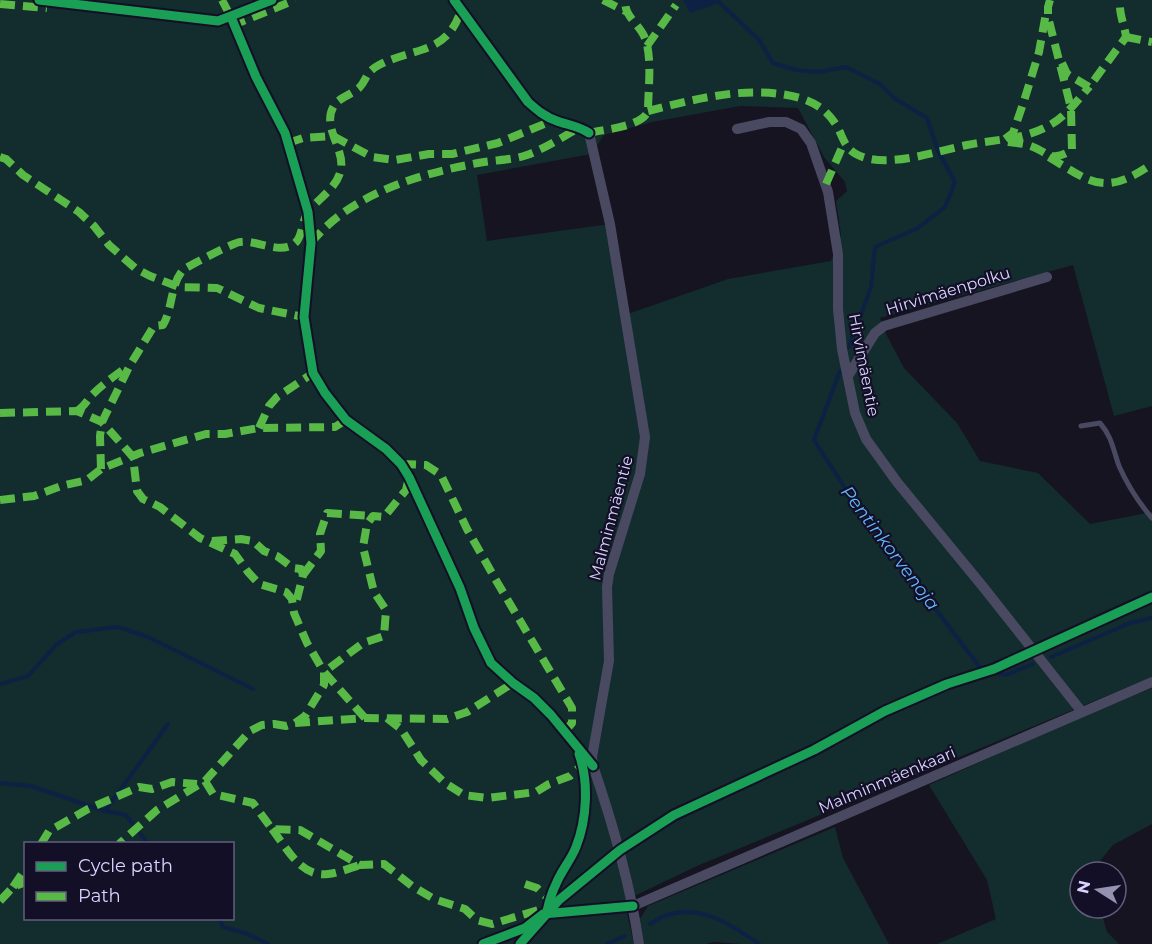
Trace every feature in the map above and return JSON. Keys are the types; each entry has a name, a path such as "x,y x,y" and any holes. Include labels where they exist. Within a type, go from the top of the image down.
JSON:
{"street":[{"name":"Hirvimäentie","path":"737,129 768,122 786,122 801,129 811,143 828,192 838,254 838,309 848,376 855,413 866,439 897,482 1082,712"},
{"name":"Malminmäentie","path":"589,133 610,224 645,437 640,474 609,574 607,587 609,662 592,757 633,906 639,944"},
{"name":"Hirvimäenpolku","path":"848,376 874,333 884,326 1047,277"},
{"name":"Malminmäenkaari","path":"633,906 1152,682"}],"lane":[{"path":"1081,426 1100,423 1109,433 1120,467 1141,505 1152,518"}],"green space":[{"path":"0,0 1152,0 1152,406 1114,416 1073,265 880,318 904,368 957,423 980,461 1038,473 1090,524 1152,512 1152,677 697,866 624,901 634,944 0,944","holes":["740,106 798,108 824,157 845,182 847,191 836,201 841,235 831,261 728,279 625,315 610,224 487,241 477,175 591,154 604,135 652,122"]},
{"path":"1152,688 1152,824 1113,845 1101,860 1068,860 1068,920 1104,920 1107,932 1119,944 937,944 996,919 987,880 929,785 1083,716"},
{"path":"835,827 843,858 889,944 714,942 644,944 640,919 648,906"}],"water":[{"path":"683,0 721,0 720,3 690,13"}],"waterway":[{"name":"Pentinkorvenoja","path":"720,3 759,40 773,63 796,70 818,72 846,67 880,84 894,98 927,118 938,151 955,182 945,207 918,228 875,247 871,287 849,347"},
{"name":"Pentinkorvenoja","path":"840,371 814,440 854,502 982,670 1006,675 1033,664"},
{"name":"Pentinkorvenoja","path":"1051,657 1130,623 1152,618"},
{"path":"0,684 28,676 56,645 76,632 118,627 148,637 253,689"},
{"path":"105,811 168,724"},
{"path":"0,783 31,786 105,811 126,815 146,842"},
{"path":"650,924 665,916 680,912 704,914 716,918 759,944"},
{"path":"220,920 223,927 245,933 268,944"},
{"path":"607,944 625,936"}],"marked path":[{"path":"222,0 231,17"},
{"path":"231,26 295,0"},
{"path":"603,0 627,12"},
{"path":"589,133 631,124 638,121 648,111 647,44 642,32 626,10 626,0"},
{"path":"1008,142 1028,145 1053,156 1072,150 1071,108 1048,17 1050,0"},
{"path":"1062,63 1067,74 1089,87 1126,37 1120,0"},
{"path":"0,4 47,8"},
{"path":"647,46 676,5"},
{"path":"101,469 102,422 130,365 154,326 163,325 176,283 183,270 240,242 277,248 291,246 297,241 307,214 331,189 340,173 340,155 330,120 331,111 336,103 359,88 368,73 379,65 428,48 438,42 455,25 461,10"},
{"path":"1005,139 1013,133 1024,101 1039,52 1046,13"},
{"path":"1126,37 1152,42"},
{"path":"648,111 723,95 762,92 781,94 806,100 822,109 831,117 852,152 868,158 896,160 1030,134 1061,117 1089,87"},
{"path":"288,143 303,138 333,136 372,157 395,160 429,154 452,154 498,143 554,120"},
{"path":"311,243 345,211 387,189 432,173 527,155 548,146 580,127"},
{"path":"826,184 844,143"},
{"path":"0,157 79,212 109,245 135,268 150,276 179,287 217,288 259,308 304,317"},
{"path":"1049,157 1077,174 1099,183 1122,180 1152,164"},
{"path":"77,411 101,386 128,366"},
{"path":"259,428 269,406 277,397 313,373"},
{"path":"0,413 77,411 102,422 133,457 137,491 143,499 160,507 200,538 235,554 259,584 286,592 292,599 294,613 307,643 324,672 324,685 305,716 286,726 262,725 250,731 205,781 157,810 121,842"},
{"path":"0,500 34,496 87,480 101,469 140,453 206,434 225,434 259,428 335,427 346,420"},
{"path":"401,464 426,465 441,475 467,529 572,708 572,723 565,731"},
{"path":"365,718 324,672 363,643 384,636 386,610 374,592 363,547 367,524 373,516 384,517 406,490 409,477"},
{"path":"303,575 321,551 320,534 327,513 373,516"},
{"path":"212,541 241,539 253,541 264,551 277,556 293,568 301,569 303,575 295,607"},
{"path":"295,723 365,718 447,719 467,712 513,683"},
{"path":"387,718 401,729 421,760 445,783 464,795 487,798 536,792 570,776 583,764"},
{"path":"205,781 213,794 253,803 272,829 300,830 360,865 384,864 412,886 434,899 465,909 477,920 492,924 545,908"},
{"path":"42,842 49,831 88,809 139,787 152,789 172,782 197,784"},
{"path":"272,829 295,860 310,871 328,874 360,865"},
{"path":"13,887 24,871"},
{"path":"0,901 13,887 24,883"},
{"path":"525,884 537,888 550,900"}],"cycle path":[{"path":"39,0 218,21 272,0"},
{"path":"454,0 528,102 549,117 589,133"},
{"path":"231,17 256,77 285,133 308,212 311,243 304,317 313,373 346,420 386,449 401,464 409,477 460,588 474,628 491,663 551,715 593,766"},
{"path":"520,944 559,900 620,850 674,815 814,750 885,711 947,684 994,669 1152,597"},
{"path":"547,911 558,879 576,847 583,825 585,788 579,754"},
{"path":"483,944 525,928 543,914 633,906"}]}
